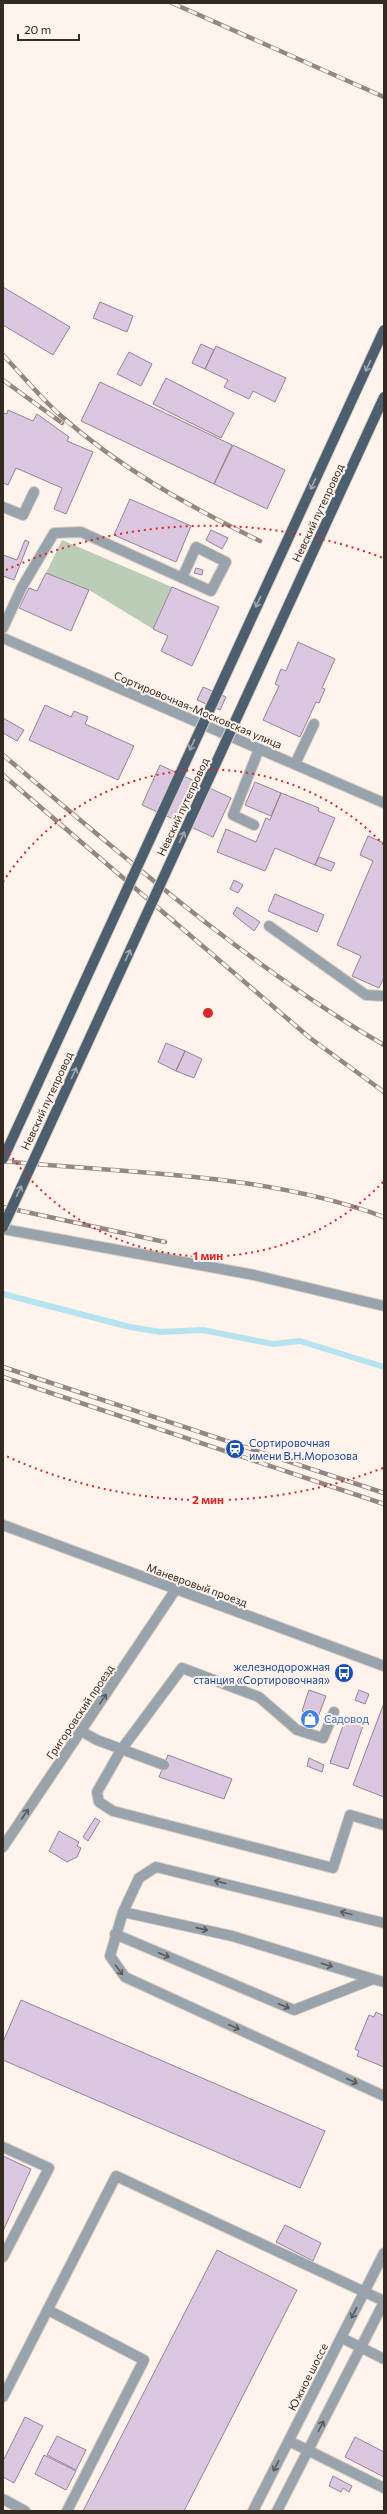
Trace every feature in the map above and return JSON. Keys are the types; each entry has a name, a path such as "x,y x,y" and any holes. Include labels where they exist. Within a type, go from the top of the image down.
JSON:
{"main road":[{"name":"Невский путепровод","path":"3,1159 384,330"},
{"name":"Невский путепровод","path":"3,1228 384,397"}],"street":[{"path":"3,507 23,515 34,492"},
{"path":"3,628 22,586 54,533 82,532 182,578 211,591 226,562 196,547 182,578"},
{"name":"Сортировочная-Московская улица","path":"3,638 384,803"},
{"path":"295,764 314,724"},
{"path":"254,825 232,815 259,749"},
{"path":"269,926 366,995 384,996"},
{"path":"3,1228 254,1275 384,1306"},
{"name":"Маневровый проезд","path":"3,1524 384,1666"},
{"name":"Григоровский проезд","path":"3,1846 176,1589"},
{"path":"334,1712 323,1738 297,1730 259,1697 182,1668 131,1739 121,1750 98,1792 99,1802 112,1811 333,1868 350,1815 384,1825"},
{"path":"81,1731 121,1750 164,1766"},
{"path":"384,1923 156,1867 139,1878 123,1912 115,1934 110,1956 125,1977 384,2096"},
{"path":"123,1912 232,1936 384,1982"},
{"path":"115,1934 294,2010 373,1979"},
{"path":"3,2147 49,2168 3,2257"},
{"path":"3,2397 116,2176 384,2302 277,2511"},
{"name":"Южное шоссе","path":"253,2511 384,2253"},
{"path":"48,2310 144,2360 68,2511"},
{"path":"342,2338 384,2359"},
{"path":"289,2441 384,2488"},
{"path":"3,2499 25,2511"}],"green space":[{"path":"62,540 172,587 153,629 89,590 46,573"}],"building":[{"path":"3,287 70,327 53,355 3,325"},
{"path":"100,302 133,316 127,332 93,318"},
{"path":"201,344 214,350 205,369 192,363"},
{"path":"216,346 286,378 275,402 253,391 249,399 224,387 228,380 205,369"},
{"path":"129,352 152,364 141,386 117,374"},
{"path":"166,378 234,413 221,438 153,404"},
{"path":"100,382 232,445 214,484 81,421"},
{"path":"8,410 33,421 37,414 69,437 67,441 93,452 66,514 54,509 62,488 16,468 8,485 3,483 3,413 7,414"},
{"path":"233,445 285,470 267,509 214,484"},
{"path":"130,499 191,526 176,562 114,535"},
{"path":"211,530 228,538 222,549 206,540"},
{"path":"25,540 29,542 14,580 3,576 3,555 17,560"},
{"path":"196,568 203,570 202,575 194,573"},
{"path":"46,573 89,590 71,631 19,608 29,588 37,591"},
{"path":"172,587 219,607 192,666 161,651 168,636 153,629"},
{"path":"298,642 335,659 322,688 325,689 319,703 316,702 300,737 263,720 279,686 275,684 281,669 286,671"},
{"path":"203,687 226,697 220,710 197,700"},
{"path":"45,705 71,717 74,711 88,717 85,724 134,746 118,780 29,740"},
{"path":"3,718 24,730 17,741 3,733"},
{"path":"160,765 231,798 213,837 142,805"},
{"path":"255,782 281,793 271,816 245,805"},
{"path":"281,793 319,808 318,811 335,818 315,865 275,848 265,871 217,852 226,829 256,842 266,818 270,820"},
{"path":"368,836 384,843 384,977 379,988 352,976 361,956 337,945 373,861 360,855"},
{"path":"319,857 335,863 331,871 315,865"},
{"path":"234,880 243,885 238,893 230,889"},
{"path":"275,894 324,915 317,932 268,911"},
{"path":"237,907 260,922 254,931 233,914"},
{"path":"166,1043 185,1051 176,1071 158,1062"},
{"path":"185,1051 202,1059 194,1078 176,1071"},
{"path":"309,1690 326,1696 318,1717 302,1711"},
{"path":"359,1690 369,1694 365,1704 355,1700"},
{"path":"384,1703 384,1797 353,1785"},
{"path":"346,1717 364,1723 348,1769 330,1763"},
{"path":"168,1755 232,1779 224,1799 159,1777"},
{"path":"309,1758 324,1765 322,1772 307,1766"},
{"path":"95,1818 100,1821 88,1841 83,1837"},
{"path":"59,1831 79,1842 77,1846 81,1848 77,1857 67,1862 49,1851"},
{"path":"21,2000 325,2131 300,2188 3,2060 3,2042"},
{"path":"376,2012 384,2016 384,2067 357,2056 359,2051 355,2049 369,2015 374,2017"},
{"path":"3,2156 31,2169 3,2231"},
{"path":"285,2225 321,2243 313,2261 276,2242"},
{"path":"217,2250 297,2290 184,2511 83,2511"},
{"path":"25,2417 43,2426 14,2483 3,2477 3,2461"},
{"path":"57,2436 86,2450 76,2470 47,2455"},
{"path":"355,2437 384,2452 384,2477 345,2457"},
{"path":"44,2455 76,2471 66,2490 35,2474"},
{"path":"333,2476 352,2486 349,2492 343,2488 341,2492 329,2486"}],"waterway":[{"path":"3,1294 130,1327 161,1332 203,1330 273,1344 300,1341 384,1367"}],"railway":[{"path":"172,3 384,97"},
{"path":"3,355 60,415 106,452 181,500 260,541"},
{"path":"3,380 62,423"},
{"path":"3,755 140,870 236,945 284,981 384,1045"},
{"path":"3,775 310,1038 384,1092"},
{"path":"3,1161 195,1177 243,1183 291,1191 338,1202 384,1217"},
{"path":"3,1207 165,1242"},
{"path":"3,1367 384,1493"},
{"path":"3,1377 384,1504"}],"place":[{"name":"Сортировочная имени В.Н.Морозова","path":"235,1449"},
{"name":"железнодорожная станция «Сортировочная»","path":"344,1673"},
{"name":"Садовод","path":"310,1719"}]}
